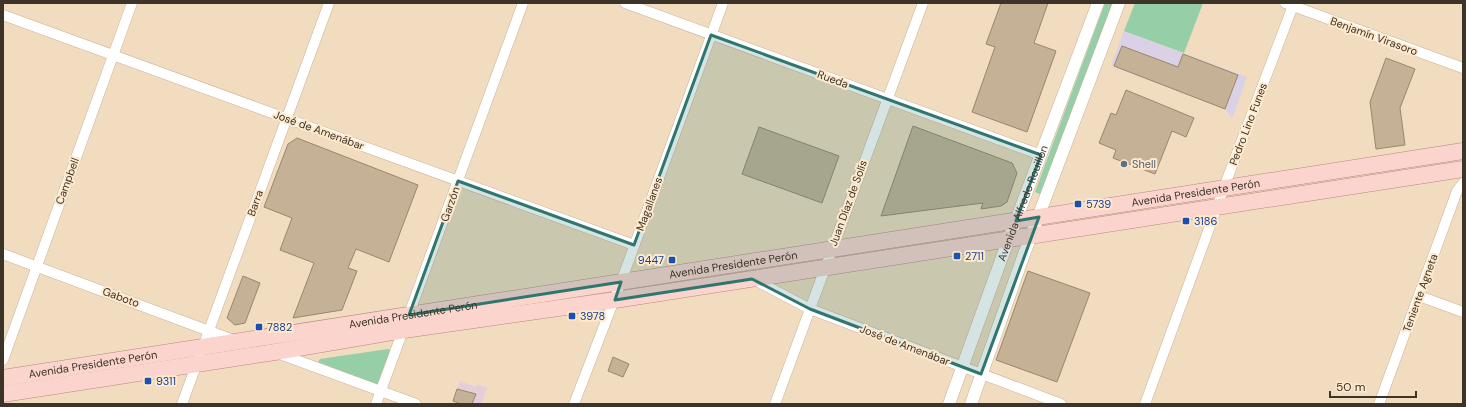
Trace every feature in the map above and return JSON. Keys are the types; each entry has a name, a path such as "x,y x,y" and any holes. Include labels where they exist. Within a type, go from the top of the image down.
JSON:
{"main road":[{"name":"Avenida Presidente Perón","path":"3,378 1463,151"},
{"name":"Avenida Presidente Perón","path":"3,394 275,352 404,330 615,300 1463,169"}],"street":[{"name":"Campbell","path":"3,360 132,3"},
{"name":"Barra","path":"182,404 328,3"},
{"name":"Garzón","path":"376,404 523,3"},
{"name":"Rueda","path":"625,3 1041,155"},
{"name":"Magallanes","path":"574,404 615,300 723,3"},
{"name":"Juan Díaz de Solís","path":"775,404 824,267 923,3"},
{"name":"Avenida Alfredo Rouillón","path":"949,404 1009,239 1098,3"},
{"name":"Avenida Alfredo Rouillón","path":"970,404 1119,3"},
{"name":"Benjamín Virasoro","path":"1291,4 1463,68"},
{"name":"Pedro Lino Funes","path":"1145,404 1291,4"},
{"name":"José de Amenábar","path":"3,15 634,245"},
{"name":"Teniente Agneta","path":"1379,404 1458,191 1463,183"},
{"name":"Gaboto","path":"3,254 210,330 238,342"},
{"name":"José de Amenábar","path":"752,278 810,309 1061,404"},
{"path":"1419,296 1463,312"},
{"path":"275,352 416,404"}],"highlighted area":[{"path":"711,35 1041,155 1016,221 1039,217 981,374 810,309 752,279 615,300 621,282 409,315 458,181 634,245"}],"shaded area":[{"path":"1124,31 1247,77 1232,119 1225,109 1111,66"},
{"path":"460,381 476,387 477,384 487,388 481,404 461,404 453,401"}],"green space":[{"path":"1105,3 1113,3 1042,195 1035,192"},
{"path":"1135,3 1203,3 1184,53 1124,31"},
{"path":"388,349 390,352 377,385 318,362 320,359"}],"building":[{"path":"1001,3 1048,3 1034,43 1056,51 1027,132 972,112 995,47 986,44"},
{"path":"1122,46 1178,67 1183,54 1238,75 1225,109 1114,66"},
{"path":"1386,58 1415,69 1400,108 1405,145 1376,149 1370,102"},
{"path":"1126,90 1194,118 1186,137 1172,131 1155,174 1113,158 1116,150 1099,143 1111,113 1116,115"},
{"path":"913,126 1012,163 1017,173 1007,202 1001,206 981,209 983,203 881,216"},
{"path":"759,127 839,156 822,203 742,174"},
{"path":"297,138 418,185 389,262 356,249 348,268 357,271 342,310 293,318 314,263 280,250 292,218 264,207 288,144"},
{"path":"1028,271 1090,293 1057,382 996,360"},
{"path":"243,276 260,283 245,323 235,325 227,318"},
{"path":"613,357 629,364 623,377 608,371"},
{"path":"457,389 476,394 472,404 461,404 453,401"}],"place":[{"name":"Shell","path":"1124,164"},
{"name":"5739","path":"1078,204"},
{"name":"3186","path":"1186,221"},
{"name":"2711","path":"957,256"},
{"name":"9447","path":"672,260"},
{"name":"3978","path":"572,316"},
{"name":"7882","path":"259,327"},
{"name":"9311","path":"148,381"}]}
